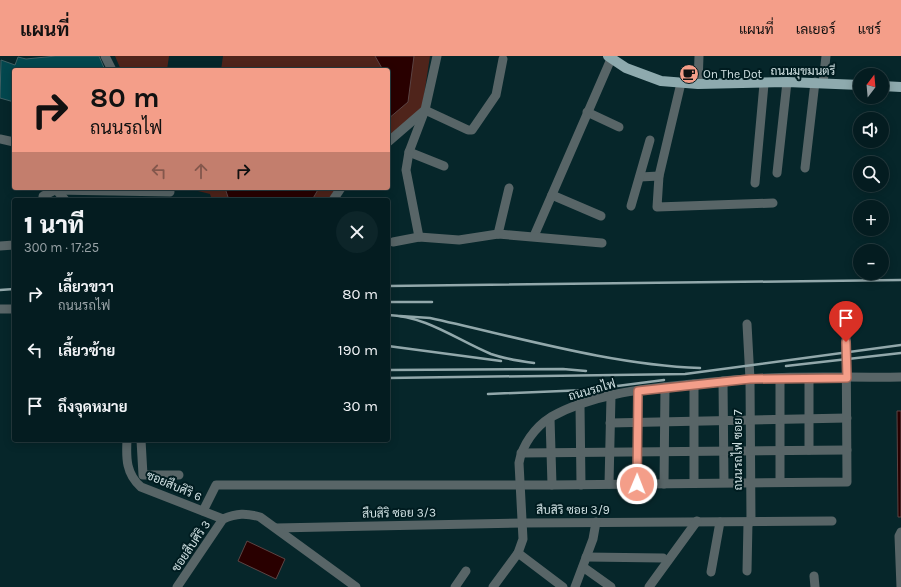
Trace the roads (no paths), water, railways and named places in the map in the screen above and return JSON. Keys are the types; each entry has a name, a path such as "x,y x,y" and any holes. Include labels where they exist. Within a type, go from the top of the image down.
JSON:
{"main road":[{"name":"ถนนมุขมนตรี","path":"610,57 640,74 660,81 698,84 819,82 853,84"},
{"path":"889,86 901,87"}],"street":[{"path":"105,56 111,68"},
{"path":"419,237 406,170 409,152 425,110 437,56"},
{"path":"698,84 699,56"},
{"path":"805,168 819,82 826,56"},
{"path":"534,236 610,57"},
{"path":"425,110 468,130 472,130 496,94 503,59"},
{"path":"777,173 787,82"},
{"path":"681,83 659,176 656,203 657,207 773,202"},
{"path":"756,183 764,84"},
{"path":"390,140 425,110"},
{"path":"587,112 619,127"},
{"path":"0,139 12,142"},
{"path":"631,206 650,140"},
{"path":"409,152 444,166"},
{"path":"640,177 659,176"},
{"path":"498,234 509,188"},
{"path":"43,198 43,196 53,190"},
{"path":"56,190 63,198"},
{"path":"93,190 170,192 170,190"},
{"path":"552,195 602,216"},
{"path":"393,242 419,237 459,240 498,234 602,243"},
{"path":"0,246 12,245"},
{"path":"0,309 12,309"},
{"path":"203,511 216,485 580,485 724,482 847,482 846,321"},
{"name":"ถนนรถไฟ ซอย 7","path":"747,324 750,379 750,482 747,571"},
{"name":"ถนนรถไฟ","path":"518,553 523,539 519,463 521,453 529,439 550,418 580,405 611,396 665,387 750,379 901,377"},
{"path":"780,378 780,482"},
{"path":"809,378 809,450"},
{"path":"723,381 724,482"},
{"path":"694,384 694,483"},
{"path":"664,484 665,387"},
{"path":"637,484 638,391"},
{"path":"609,484 611,396"},
{"path":"580,405 580,485"},
{"path":"550,418 552,485"},
{"path":"610,423 847,418"},
{"name":"ซอยสืบศิริ 6","path":"127,442 128,471 135,482 141,487 223,520"},
{"path":"141,442 143,475 179,475"},
{"path":"521,453 847,450"},
{"name":"ซอยสืบศิริ 3","path":"177,587 223,520 234,514 248,513 260,517 276,528"},
{"name":"สืบสิริ ซอย 3/9","path":"522,523 832,521"},
{"path":"575,587 593,539 596,522"},
{"path":"649,587 696,522"},
{"path":"711,572 720,522"},
{"name":"สืบสิริ ซอย 3/3","path":"276,528 522,523"},
{"path":"276,528 356,587"},
{"path":"901,532 899,536 901,587"},
{"path":"493,587 518,553 563,587"},
{"path":"586,557 663,558"},
{"path":"583,567 611,587"},
{"path":"458,586 466,571"},
{"path":"814,576 815,587"}],"railway":[{"path":"390,286 901,280"},
{"path":"0,290 12,289"},
{"path":"390,302 432,302"},
{"path":"390,315 402,316 428,324 496,356 534,363"},
{"path":"400,316 430,318 564,349 632,362 700,368"},
{"path":"390,378 685,374 901,345"},
{"path":"390,346 501,361"},
{"path":"786,366 901,353"},
{"path":"390,370 563,369 586,371"},
{"path":"488,394 586,390 664,380"}],"place":[{"name":"On The Dot","path":"689,74"}]}
